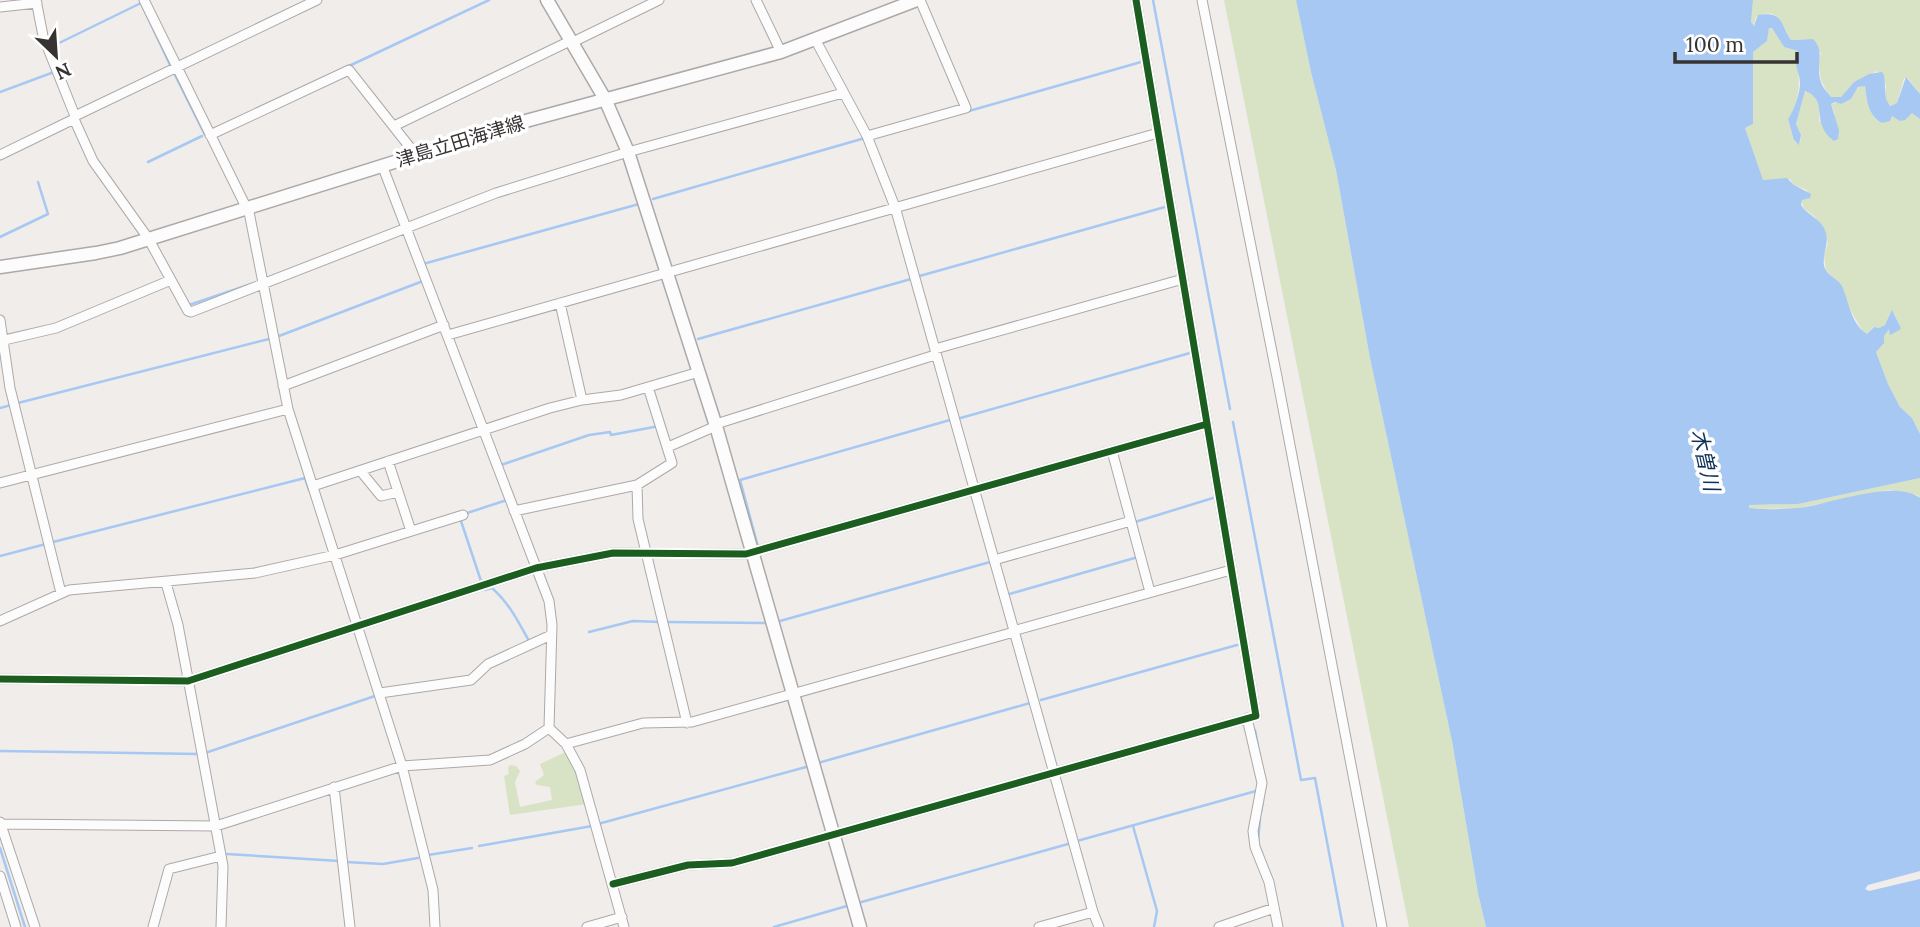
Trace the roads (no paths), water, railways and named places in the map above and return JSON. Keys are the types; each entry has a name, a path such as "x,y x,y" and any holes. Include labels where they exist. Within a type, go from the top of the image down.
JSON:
{"street":[{"path":"144,0 247,207 288,409 402,766 433,890 435,927"},
{"path":"0,155 317,0"},
{"path":"547,0 605,99 628,152 716,425 860,927"},
{"path":"394,126 659,0"},
{"path":"756,0 781,52"},
{"path":"867,136 965,108 918,0"},
{"name":"津島立田海津線","path":"0,267 96,253 148,238 605,99 781,52 918,0"},
{"path":"613,884 688,865 732,863 1256,716 1136,0"},
{"path":"1202,0 1382,927"},
{"path":"0,7 36,1 43,36 93,161 148,238 191,312 496,193 628,152 843,93"},
{"path":"815,40 867,136 895,207 1013,632 1099,927"},
{"path":"211,135 349,70 416,155"},
{"path":"448,335 1158,133"},
{"path":"382,165 549,601 549,728 566,744 580,770 625,927"},
{"path":"668,447 716,425 935,352 1183,279"},
{"path":"2,341 56,328 171,280"},
{"path":"560,303 582,400"},
{"path":"0,320 10,388 61,593"},
{"path":"283,386 443,325"},
{"path":"313,486 484,429 582,400 621,395 699,372"},
{"path":"514,511 637,485 672,463 648,387"},
{"path":"0,483 288,409"},
{"path":"0,679 188,681 536,568 613,553 752,552 1207,424"},
{"path":"1112,451 1150,592"},
{"path":"388,461 411,531"},
{"path":"362,470 381,496 398,492"},
{"path":"637,485 638,519 687,723"},
{"path":"0,621 69,590 255,573 335,555 463,515"},
{"path":"994,560 1131,522"},
{"path":"566,744 643,723 687,723 1231,569"},
{"path":"166,583 178,625 221,856 224,876 220,927"},
{"path":"380,693 471,680 488,664 551,635"},
{"path":"1247,719 1262,783 1253,831 1255,848 1269,882 1278,927"},
{"path":"35,927 0,823 216,826 402,766 490,760 525,744 549,728"},
{"path":"334,787 350,927"},
{"path":"153,927 169,869 221,856"},
{"path":"0,876 16,927"},
{"path":"1219,927 1274,908"},
{"path":"1039,927 1093,912"},
{"path":"587,927 622,917"}],"water":[{"name":"木曽川","path":"1296,0 1753,0 1751,22 1754,26 1758,15 1773,15 1780,20 1791,40 1813,39 1820,54 1819,76 1831,97 1841,97 1854,82 1869,74 1882,72 1886,99 1890,106 1897,103 1906,77 1920,94 1920,119 1912,113 1905,120 1900,121 1892,116 1890,121 1882,123 1871,112 1865,86 1858,87 1851,99 1841,104 1831,104 1839,130 1838,139 1834,141 1822,127 1817,100 1805,91 1796,124 1801,135 1799,145 1794,140 1788,119 1799,89 1796,64 1798,51 1784,47 1772,28 1769,28 1767,41 1753,52 1753,124 1745,128 1763,180 1787,178 1811,194 1810,198 1802,200 1801,205 1824,228 1827,238 1824,266 1842,286 1857,325 1867,334 1874,327 1885,325 1892,310 1901,329 1890,335 1889,329 1884,336 1884,343 1876,352 1900,407 1912,418 1920,434 1920,478 1798,504 1749,505 1749,508 1798,508 1861,494 1895,491 1920,498 1920,871 1868,885 1865,889 1869,891 1920,879 1920,927 1486,927 1452,741 1370,358 1336,170"}],"waterway":[{"path":"349,66 489,0"},
{"path":"1153,0 1230,409"},
{"path":"53,46 141,3 171,67"},
{"path":"969,111 1141,62"},
{"path":"0,92 54,72"},
{"path":"174,73 205,135"},
{"path":"148,162 202,136"},
{"path":"653,199 865,138"},
{"path":"0,237 48,214 38,182"},
{"path":"423,264 639,204"},
{"path":"916,277 1165,207"},
{"path":"698,339 911,279"},
{"path":"279,336 423,281"},
{"path":"189,305 251,284"},
{"path":"18,403 269,339"},
{"path":"957,419 1190,353"},
{"path":"0,408 11,405"},
{"path":"758,547 740,480 950,420"},
{"path":"1233,422 1301,780 1315,778 1343,927"},
{"path":"501,465 589,435 610,432 611,435 654,427"},
{"path":"53,542 305,478 309,490"},
{"path":"1135,522 1213,498"},
{"path":"464,514 507,500"},
{"path":"460,518 481,581"},
{"path":"0,556 46,544"},
{"path":"1006,595 1138,557"},
{"path":"780,621 990,562"},
{"path":"485,590 492,588 503,600 529,641"},
{"path":"589,632 633,621 660,622"},
{"path":"667,622 765,623"},
{"path":"1041,700 1237,645"},
{"path":"205,753 375,696"},
{"path":"818,763 1030,703"},
{"path":"1255,730 1260,757"},
{"path":"0,751 199,756"},
{"path":"598,824 806,767"},
{"path":"1077,841 1256,791"},
{"path":"1261,812 1263,801"},
{"path":"1260,818 1258,843 1262,853"},
{"path":"479,846 592,826"},
{"path":"1133,826 1157,911 1154,927"},
{"path":"858,903 1068,844"},
{"path":"0,848 25,927"},
{"path":"428,855 472,848"},
{"path":"227,854 339,861"},
{"path":"346,862 383,864 418,858"},
{"path":"774,927 847,906"}]}
